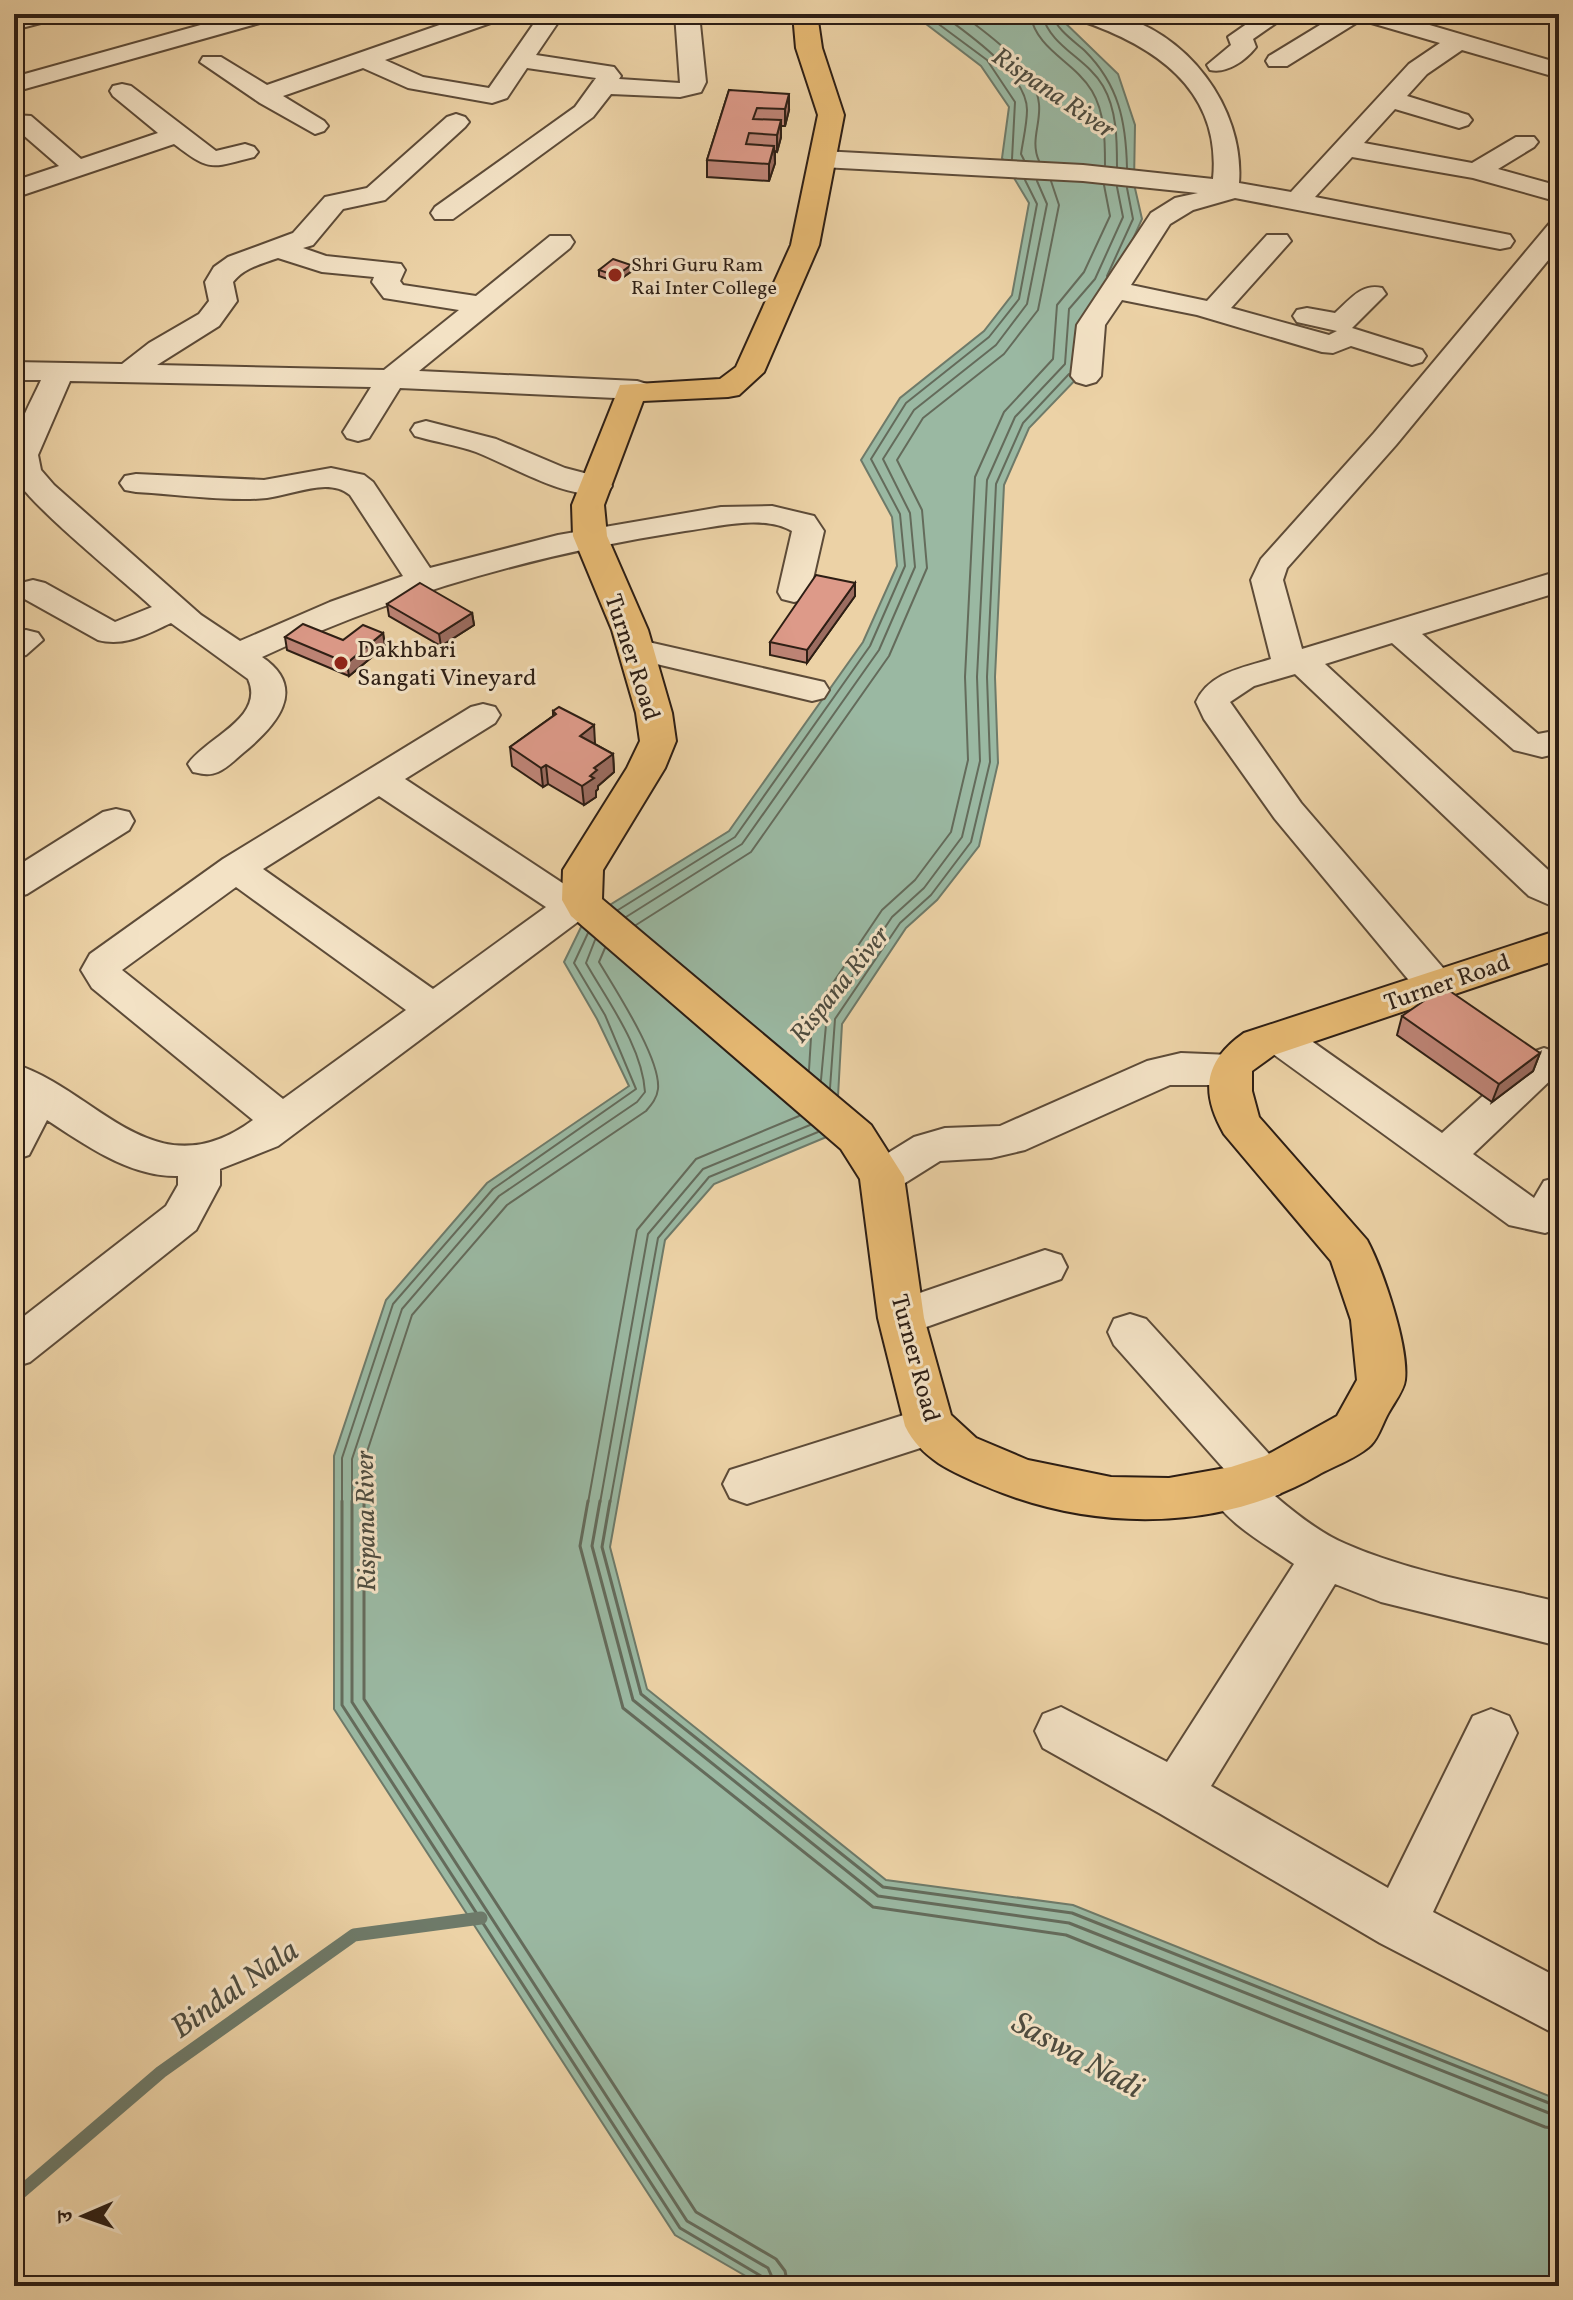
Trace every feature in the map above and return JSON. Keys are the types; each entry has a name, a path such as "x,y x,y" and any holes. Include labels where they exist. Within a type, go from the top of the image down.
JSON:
{"main road":[{"path":"637,390 728,388 749,372 805,245 831,115 809,48 805,14"},
{"name":"Turner Road","path":"637,390 631,392 588,505 590,536 635,649 654,713 658,741 646,768 583,870 581,905 856,1137 868,1151 882,1177 901,1318 929,1426 959,1453 1023,1480 1111,1498 1169,1499 1247,1484 1354,1430 1381,1381 1374,1320 1351,1253 1239,1123 1231,1091 1231,1070 1239,1058 1259,1044 1559,944"}],"street":[{"path":"14,23 48,14"},
{"path":"14,85 266,14"},
{"path":"266,95 494,14"},
{"path":"604,86 680,90 692,87 687,14"},
{"path":"1084,14 1141,35 1187,70 1212,102 1224,135 1234,190"},
{"path":"1219,65 1244,47 1240,37 1277,14"},
{"path":"1278,61 1354,14"},
{"path":"1367,14 1559,71"},
{"path":"411,21 436,36"},
{"path":"366,60 417,83 492,96 498,93 545,24"},
{"path":"1298,200 1418,69 1458,42"},
{"path":"444,213 584,112 609,76 605,72 521,60"},
{"path":"212,62 315,126"},
{"path":"122,91 211,160 245,152"},
{"path":"1390,99 1459,120"},
{"path":"22,121 78,169"},
{"path":"127,375 151,355 198,328 218,310 223,301 219,282 224,273 238,263 303,239 334,203 366,198 384,188 456,122"},
{"path":"14,190 178,136"},
{"path":"1476,171 1525,142"},
{"path":"1346,148 1476,171 1559,194"},
{"path":"822,159 1136,178 1298,200 1409,226 1500,241"},
{"path":"1525,185 1548,167"},
{"path":"1086,376 1091,325 1160,219 1184,204 1234,190"},
{"path":"1559,230 1385,439 1272,566 1267,580 1295,663 1542,887 1559,896"},
{"path":"1221,302 1277,241"},
{"path":"358,432 391,379 560,242"},
{"path":"279,249 322,264 391,270 386,282 394,292 480,305"},
{"path":"1116,290 1221,302 1337,324 1346,321 1372,294"},
{"path":"1221,302 1322,343 1333,344 1349,336 1412,356"},
{"path":"206,764 252,724 272,692 263,673 174,609 43,492 26,471 23,455 30,374 391,379 637,390"},
{"path":"426,430 485,445 554,475 596,486"},
{"path":"136,483 264,489 331,477 342,478 362,489 421,579"},
{"path":"236,656 338,608 421,579 493,558 590,536 704,519 755,515 790,517 803,523 808,531 794,592"},
{"path":"1436,986 1288,811 1216,711 1213,702 1217,693 1225,687 1559,581"},
{"path":"33,590 110,633 126,631 174,609"},
{"path":"1398,631 1526,742 1542,746 1559,741"},
{"path":"635,649 812,690"},
{"path":"282,1121 106,978 101,970 112,955 236,868 483,715"},
{"path":"14,1144 27,1087 153,1159 195,1160 233,1151 282,1121 581,905 379,779"},
{"path":"14,885 116,821"},
{"path":"236,868 434,1010"},
{"path":"1279,1038 1533,1216 1545,1216 1554,1209 1559,1193"},
{"path":"1444,1156 1544,1063"},
{"path":"882,1177 922,1151 952,1143 989,1145 1010,1139 1161,1072 1181,1068 1231,1070"},
{"path":"14,1349 181,1218 199,1185 200,1171 195,1160"},
{"path":"901,1318 1045,1267"},
{"path":"1130,1332 1247,1484 1270,1521 1325,1558 1381,1580 1559,1624"},
{"path":"747,1484 929,1426"},
{"path":"1178,1795 1325,1558"},
{"path":"1061,1731 1178,1795 1399,1924 1559,2008"},
{"path":"1399,1924 1491,1733"}],"water":[{"path":"913,14 1056,14 1118,74 1135,125 1134,184 1142,219 1110,290 1083,372 1029,428 1004,485 995,677 998,763 979,846 937,900 906,928 842,1024 836,1133 714,1184 665,1240 610,1547 647,1689 886,1880 1073,1905 1559,2100 1559,2286 763,2286 675,2235 334,1709 334,1456 386,1300 487,1183 629,1086 597,1019 564,962 584,921 729,831 863,642 897,566 892,517 861,460 900,398 984,331 1012,295 1029,203 1002,158 1009,107 981,66"}],"building":[{"path":"729,90 789,94 785,109 757,108 753,119 781,120 777,135 749,133 746,144 774,146 769,164 707,160"},
{"path":"613,259 631,265 616,276 599,270"},
{"path":"816,575 855,583 807,650 770,642"},
{"path":"420,583 472,613 439,634 387,604"},
{"path":"303,624 343,640 363,625 383,633 347,663 285,637"},
{"path":"559,707 594,725 580,736 613,754 594,768 597,770 590,776 594,778 582,786 546,765 541,768 510,747 556,714 553,711"},
{"path":"1444,987 1540,1053 1499,1084 1402,1016"}],"waterway":[{"name":"Bindal Nala","path":"14,2198 161,2072 354,1935 481,1918"}],"place":[{"name":"Shri Guru Ram Rai Inter College","path":"615,275"},
{"name":"Dakhbari Sangati Vineyard","path":"341,663"}],"water label":[{"name":"Rispana River","path":"1054,92"},
{"name":"Rispana River","path":"839,984"},
{"name":"Rispana River","path":"365,1521"},
{"name":"Saswa Nadi","path":"1078,2054"}]}
